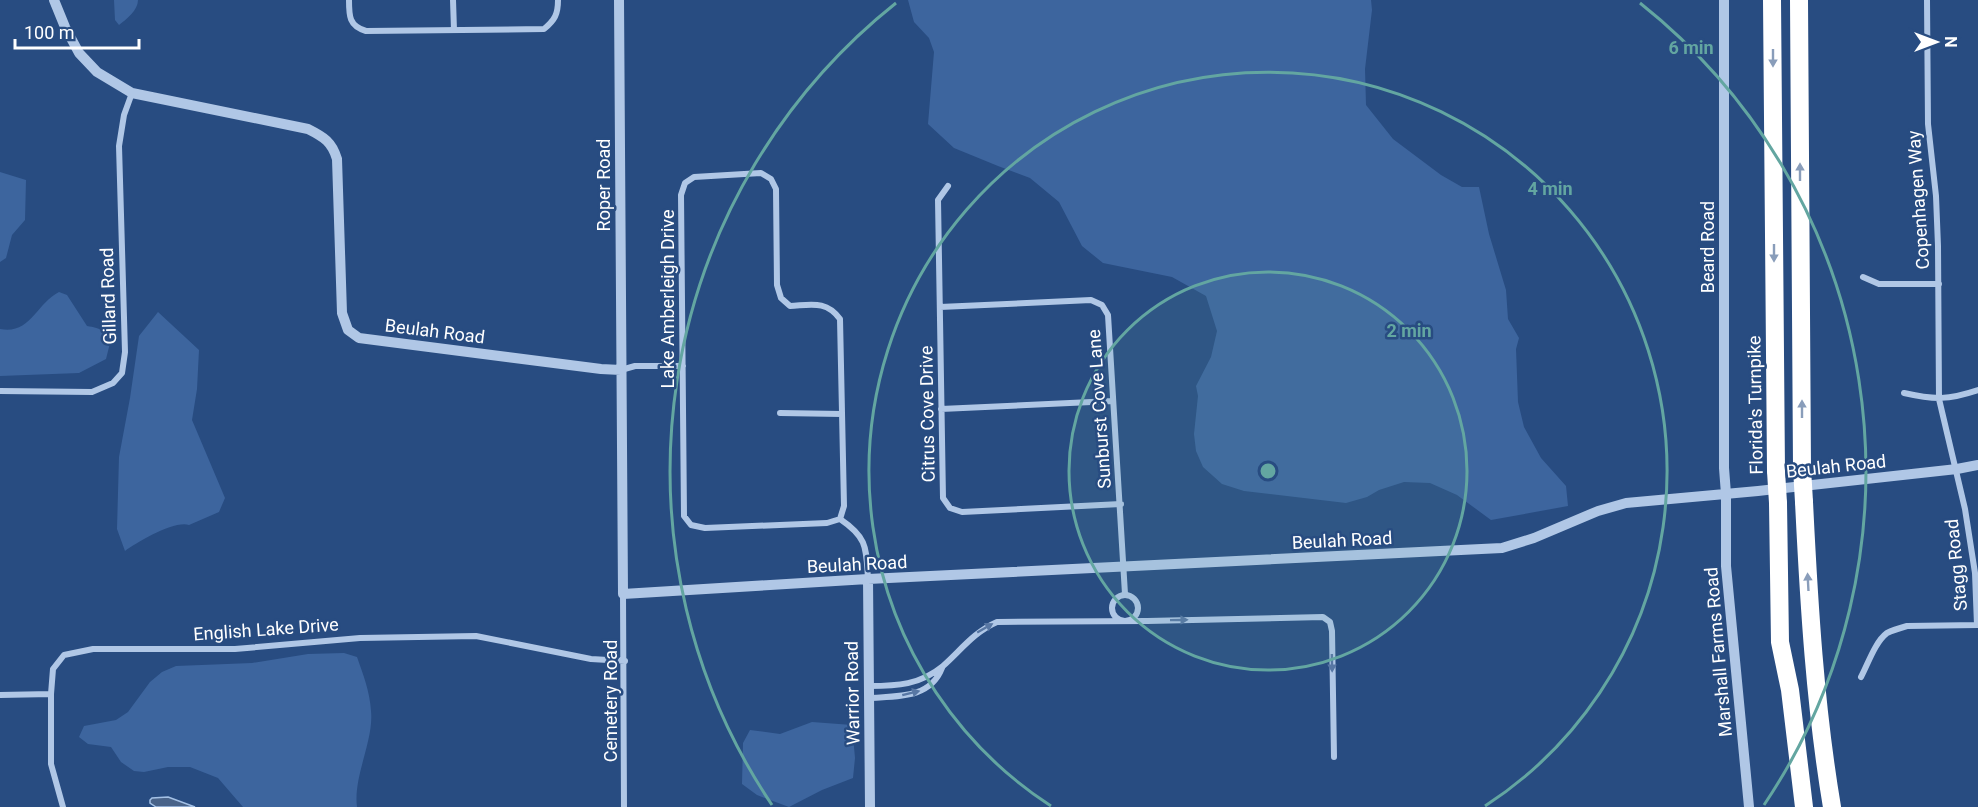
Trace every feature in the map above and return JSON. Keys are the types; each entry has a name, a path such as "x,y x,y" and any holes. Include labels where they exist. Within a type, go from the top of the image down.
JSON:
{"highway":[{"name":"Florida's Turnpike","path":"1772,0 1776,471 1780,642 1790,690 1804,807"},
{"path":"1799,0 1802,468 1810,622 1826,772 1832,807"},
{"path":"1810,622 1828,709 1844,807"},
{"path":"1780,642 1779,700 1791,807"}],"street":[{"name":"Beulah Road","path":"54,0 79,53 97,72 132,93 308,129 324,137 331,144 337,159 342,313 348,330 359,338 621,370"},
{"path":"349,0 351,22 357,28 366,31 544,28 558,13 558,0"},
{"path":"453,0 454,30"},
{"name":"Roper Road","path":"619,0 621,370"},
{"name":"Beard Road","path":"1724,0 1724,468 1726,494"},
{"name":"Copenhagen Way","path":"1928,0 1928,124 1936,196 1939,399 1957,469"},
{"name":"Gillard Road","path":"0,391 92,392 113,383 122,373 125,352 119,146 124,116 132,93"},
{"name":"Lake Amberleigh Drive","path":"761,173 771,178 776,189 777,285 781,298 790,306 823,305 832,310 840,319 844,506 840,519 827,523 705,528 691,525 684,516 683,366 681,195 685,183 694,177 761,173"},
{"name":"Citrus Cove Drive","path":"948,186 938,200 943,498 950,508 962,512 1120,504"},
{"path":"1863,277 1880,284 1939,284"},
{"name":"Sunburst Cove Lane","path":"940,307 1091,300 1102,305 1108,315 1125,594"},
{"path":"624,594 621,370 635,366 683,366"},
{"path":"1904,393 1939,399 1957,397 1978,390"},
{"path":"941,409 1113,401"},
{"path":"780,413 842,414"},
{"name":"Beulah Road","path":"624,594 868,579 1502,548 1534,538 1598,511 1626,503 1978,465"},
{"name":"Stagg Road","path":"1861,677 1880,640 1887,634 1906,626 1977,625 1975,573 1957,469"},
{"name":"Marshall Farms Road","path":"1726,494 1727,576 1749,807"},
{"path":"840,519 852,527 862,539 866,551 868,579"},
{"name":"Warrior Road","path":"868,579 870,807"},
{"name":"Cemetery Road","path":"624,594 624,807"},
{"path":"1125,594 1134,598 1139,607 1135,617 1125,621 1116,618 1111,608 1115,598 1125,594"},
{"path":"869,686 911,684 942,667 983,628 997,622 1323,617 1328,619 1332,631 1334,756"},
{"name":"English Lake Drive","path":"63,807 51,764 51,694 53,669 64,656 93,649 235,649 360,638 476,636 591,659 625,661"},
{"path":"869,698 912,695 934,682 942,667"},
{"path":"0,695 51,694"}],"shaded area":[{"path":"114,0 138,0 134,11 119,25 115,20"},
{"path":"908,0 1371,0 1372,10 1365,69 1366,105 1393,139 1441,175 1462,187 1479,187 1489,234 1506,290 1508,319 1519,338 1516,349 1518,402 1524,427 1541,458 1566,486 1568,506 1491,520 1457,495 1430,483 1404,482 1346,503 1244,491 1222,484 1203,467 1196,451 1194,434 1198,396 1196,386 1211,357 1217,331 1206,296 1172,277 1103,263 1082,246 1059,202 1030,178 954,148 928,124 934,52 929,38 914,22"},
{"path":"0,172 26,180 25,220 12,235 6,258 0,262"},
{"path":"59,292 67,295 87,326 101,330 105,335 110,343 106,359 79,373 0,376 0,329 10,330 26,323 51,297"},
{"path":"158,312 199,350 197,389 192,420 225,498 219,512 189,525 183,524 166,529 125,551 117,529 119,457 139,336"},
{"path":"344,653 357,657 368,690 371,711 370,734 358,783 357,807 243,807 218,778 190,767 134,771 121,762 111,747 88,744 79,737 84,726 116,720 128,712 150,682 162,672 176,666 252,663 308,654"},
{"path":"812,722 852,725 855,758 853,778 822,790 789,807 757,795 742,784 743,743 750,730 780,734"},
{"path":"168,797 195,807 156,807 150,803 152,798"}]}
